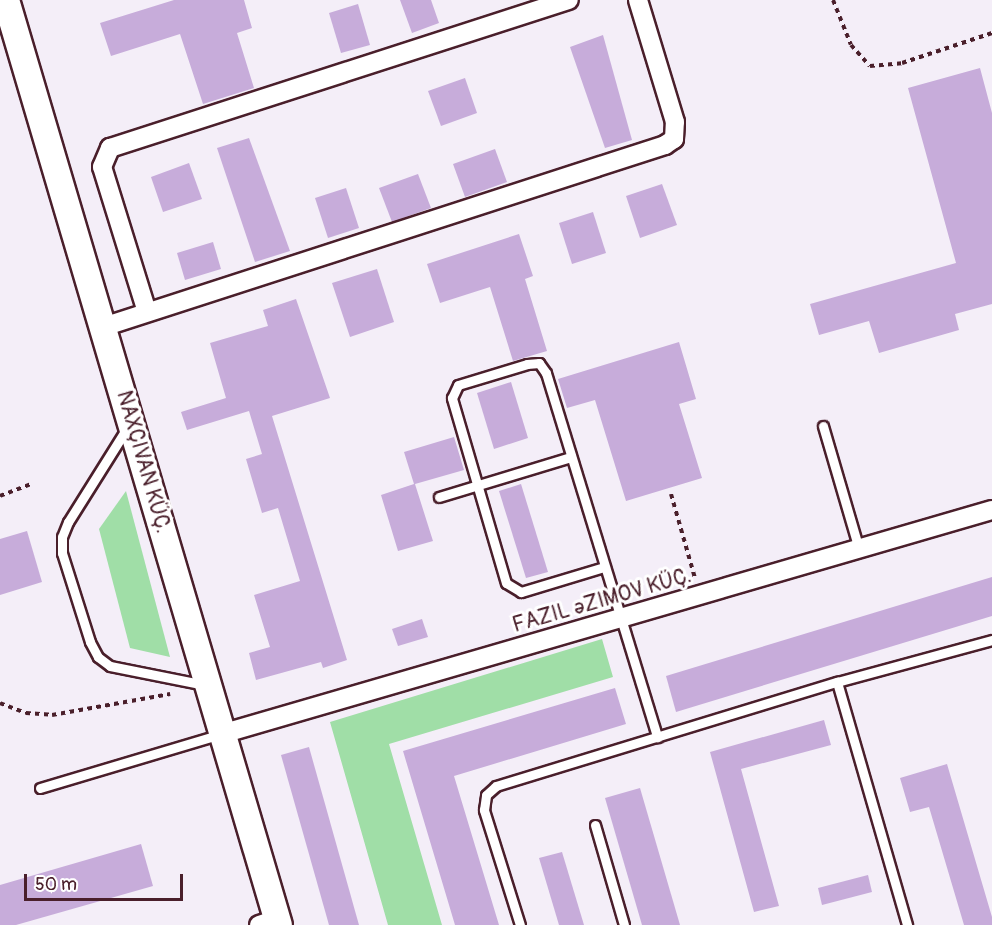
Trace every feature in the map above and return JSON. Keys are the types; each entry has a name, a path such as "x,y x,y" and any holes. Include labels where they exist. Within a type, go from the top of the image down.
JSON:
{"street":[{"path":"6,0 209,686 225,733 272,923"},
{"path":"147,312 102,166 110,148 569,0"},
{"path":"103,327 665,145 674,139 675,122 638,0"},
{"name":"FAZIL ƏZIMOV KÜÇ.","path":"225,733 992,510"}],"lane":[{"path":"604,567 521,592 512,589 506,583 452,398 454,390 527,364 539,363 546,373 604,567 619,619 657,737"},
{"path":"131,421 68,522 62,537 62,554 98,657 110,666 209,686"},
{"path":"823,426 859,549"},
{"path":"439,497 571,457"},
{"path":"520,925 484,810 486,795 496,786 837,682 992,640"},
{"path":"837,682 907,925"},
{"path":"40,788 225,733"},
{"path":"595,825 624,925"}],"path":[{"path":"833,0 851,45 870,66 902,63 992,33"},
{"path":"0,496 31,483"},
{"path":"671,494 700,596"},
{"path":"0,703 26,713 52,715 177,693"}],"green space":[{"path":"126,491 170,657 130,648 99,529"},
{"path":"602,639 613,677 389,744 442,925 388,925 330,722"}],"building":[{"path":"174,0 244,0 252,28 237,33 254,88 203,104 180,34 111,56 100,23"},
{"path":"400,0 431,0 439,23 412,33"},
{"path":"358,4 370,45 341,53 329,13"},
{"path":"603,35 632,140 605,148 570,47"},
{"path":"980,68 992,113 992,304 955,314 959,330 879,353 869,321 819,335 810,304 956,263 908,88"},
{"path":"465,78 477,113 441,126 428,91"},
{"path":"249,138 290,251 255,262 217,148"},
{"path":"495,149 507,182 465,197 453,164"},
{"path":"189,163 202,199 163,212 151,177"},
{"path":"418,174 431,208 392,222 379,188"},
{"path":"662,184 677,225 640,238 626,196"},
{"path":"346,188 359,228 328,238 315,198"},
{"path":"593,212 606,253 572,264 559,223"},
{"path":"519,234 533,276 525,279 547,351 513,361 490,287 440,303 427,264"},
{"path":"213,242 221,269 185,280 177,253"},
{"path":"377,269 394,322 350,337 332,283"},
{"path":"296,299 330,398 272,416 347,660 323,668 321,662 256,680 249,653 270,647 254,595 300,581 278,508 262,513 246,459 262,454 249,411 187,430 181,412 226,398 210,343 268,326 263,310"},
{"path":"679,342 696,399 679,404 702,478 626,501 595,400 567,408 558,379"},
{"path":"511,382 528,438 494,449 477,393"},
{"path":"454,437 464,470 415,484 433,541 398,551 381,495 414,484 404,452"},
{"path":"521,484 548,572 526,578 499,491"},
{"path":"27,531 42,582 0,595 0,539"},
{"path":"992,577 992,616 676,712 666,676"},
{"path":"422,619 428,637 398,646 392,629"},
{"path":"615,688 626,724 454,776 499,925 455,925 403,751"},
{"path":"824,720 831,745 741,769 779,906 754,912 710,752"},
{"path":"309,747 359,925 329,925 281,755"},
{"path":"947,764 992,917 992,925 964,925 929,807 910,812 900,778"},
{"path":"640,788 680,925 642,925 605,798"},
{"path":"141,844 153,886 16,925 0,925 0,885"},
{"path":"562,852 584,925 559,925 539,858"},
{"path":"868,875 872,892 822,905 818,888"}]}
